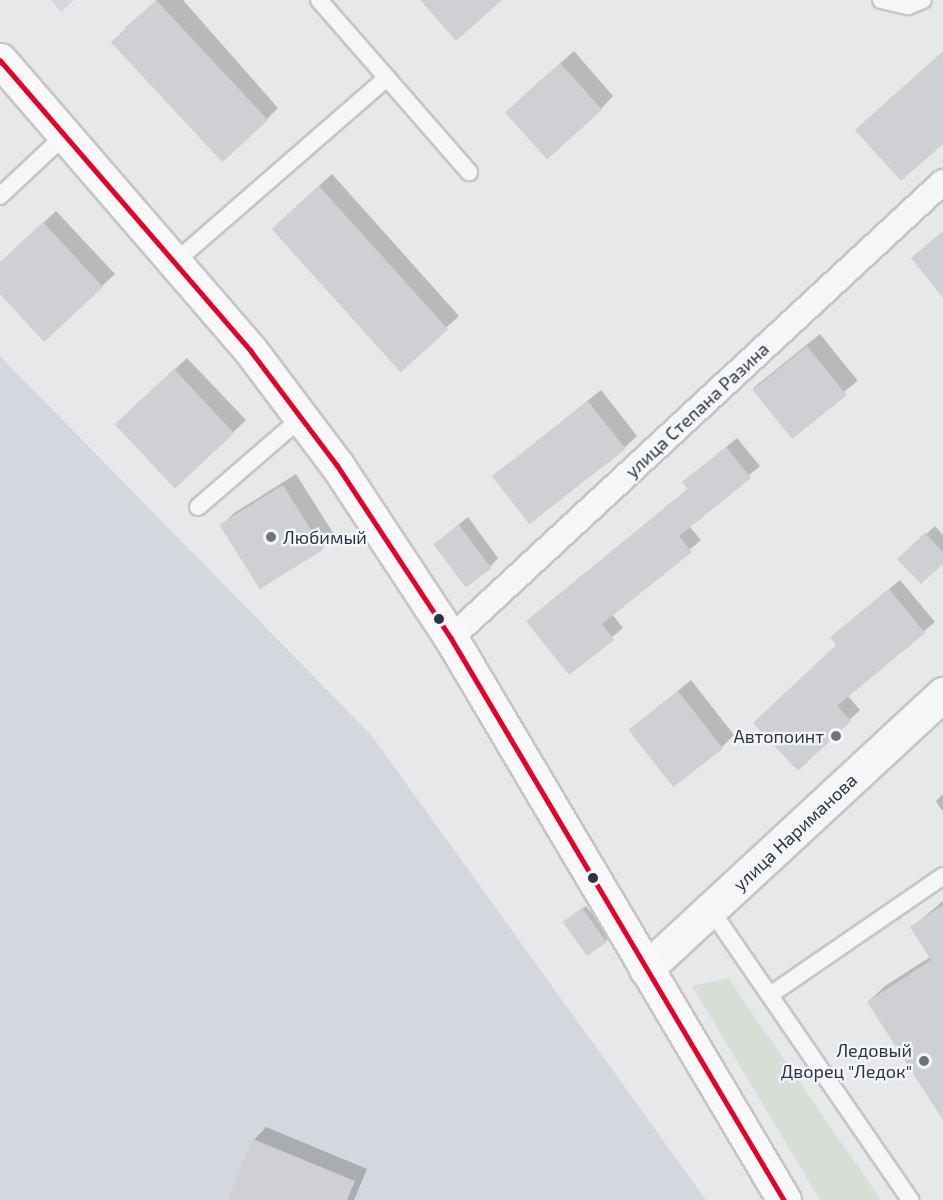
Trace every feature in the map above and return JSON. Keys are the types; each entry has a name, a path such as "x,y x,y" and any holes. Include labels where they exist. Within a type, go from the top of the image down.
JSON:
{"main road":[{"path":"0,60 175,262 337,465 451,638 784,1200"}],"street":[{"name":"улица Степана Разина","path":"451,638 943,182"},
{"name":"улица Нариманова","path":"646,969 943,694"}],"lane":[{"path":"320,0 469,172"},
{"path":"881,0 908,6 923,0"},
{"path":"175,262 387,78"},
{"path":"0,196 65,135"},
{"path":"198,507 301,418"},
{"path":"770,995 943,876"},
{"path":"711,910 910,1200"}],"shaded area":[{"path":"51,0 74,0 61,12"},
{"path":"0,356 372,736 706,1200 0,1200"},
{"path":"729,978 881,1200 820,1200 692,986"}],"building":[{"path":"156,0 268,120 223,162 111,42"},
{"path":"420,0 502,0 456,41"},
{"path":"943,51 943,144 901,181 855,130"},
{"path":"560,63 602,110 547,159 505,113"},
{"path":"319,186 448,329 401,372 271,229"},
{"path":"43,222 103,287 44,342 0,294 0,262"},
{"path":"943,231 943,298 911,258"},
{"path":"807,346 847,395 792,439 753,390"},
{"path":"174,369 234,433 175,489 115,424"},
{"path":"588,401 626,449 529,524 492,476"},
{"path":"726,447 751,478 679,536 692,552 602,624 614,640 569,675 526,621 688,489 682,482"},
{"name":"Любимый","path":"283,485 323,549 260,589 219,525"},
{"path":"459,525 491,568 466,587 433,544"},
{"path":"925,533 943,552 943,564 921,584 897,559"},
{"path":"889,589 925,633 837,706 851,721 798,771 753,723 836,645 830,637"},
{"path":"678,691 723,749 673,787 628,730"},
{"name":"Ледовый Дворец \"Ледок\"","path":"943,905 943,1120 867,1002 931,960 910,927"},
{"path":"582,908 607,942 587,956 563,922"},
{"path":"253,1139 355,1181 347,1200 228,1200"}],"transit line":[{"path":"0,60 251,351 337,465 451,638 784,1200"}],"place":[{"name":"Любимый","path":"271,537"},
{"name":"Автопоинт","path":"836,736"},
{"name":"Ледовый Дворец \"Ледок\"","path":"924,1061"}]}
